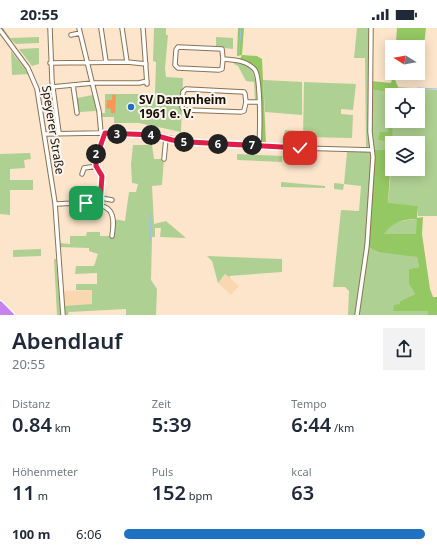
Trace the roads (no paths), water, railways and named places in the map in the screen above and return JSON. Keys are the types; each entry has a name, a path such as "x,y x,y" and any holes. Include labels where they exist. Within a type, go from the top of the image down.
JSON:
{"highway":[{"path":"0,304 12,315"},
{"path":"0,310 4,315"}],"street":[{"path":"50,28 52,88 59,133"},
{"path":"79,28 103,133 97,153 96,166 102,176 100,205"},
{"path":"101,28 106,62"},
{"path":"122,28 127,62"},
{"path":"52,88 91,83 147,83 143,28"},
{"path":"357,315 367,246 372,150 370,136 371,28"},
{"name":"Speyerer Straße","path":"0,30 26,64 33,76 40,104 55,204 63,315"},
{"path":"71,35 80,33"},
{"path":"178,47 222,49 223,59 222,69 219,70 178,68 175,65 176,50 178,47"},
{"path":"223,59 236,59 248,65 256,73 259,102 259,145"},
{"path":"50,63 127,62 146,64"},
{"path":"73,85 77,112"},
{"path":"186,89 243,92 245,93 246,102 244,111 241,112 186,110 182,107 183,93 186,89"},
{"path":"246,102 259,102"},
{"path":"44,134 103,133 154,135 189,142 372,150"},
{"path":"164,159 166,138"},
{"path":"82,174 84,168 96,166"},
{"path":"101,198 112,200"},
{"path":"55,204 83,203 100,205 109,210 112,215 112,236"}],"waterway":[{"path":"239,54 241,28"},
{"path":"425,88 437,89"},
{"path":"150,241 151,213"}],"place":[{"name":"SV Dammheim 1961 e. V.","path":"131,107"}]}
